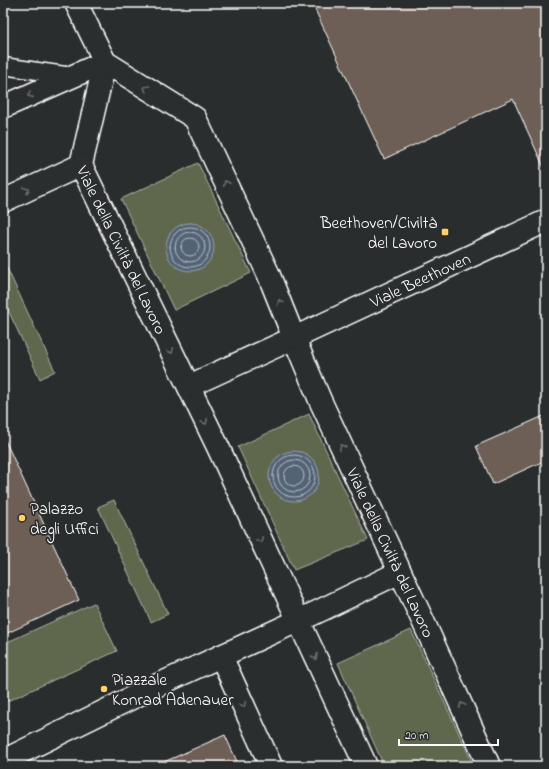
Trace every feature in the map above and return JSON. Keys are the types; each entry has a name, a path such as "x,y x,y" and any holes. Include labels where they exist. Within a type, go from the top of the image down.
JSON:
{"street":[{"path":"3,107 104,62 76,3"},
{"name":"Viale della Civiltà del Lavoro","path":"366,766 189,386 81,164 104,62 196,118 268,273 320,400 489,766"},
{"path":"3,201 81,164"},
{"name":"Viale Beethoven","path":"294,338 546,221"},
{"path":"189,386 294,338"},
{"path":"3,761 160,684 400,572"},
{"path":"221,656 271,766"}],"lane":[{"path":"3,66 72,76"}],"green space":[{"path":"198,163 251,273 174,310 121,199"},
{"path":"7,268 55,371 40,379 3,299 3,270"},
{"path":"309,414 368,540 294,570 238,447"},
{"path":"114,500 168,614 151,622 98,507"},
{"path":"94,603 117,651 3,703 3,644"},
{"path":"411,630 474,766 384,766 338,663"}],"water":[{"path":"185,223 195,223 207,230 214,242 214,252 207,264 195,271 185,271 177,267 170,260 166,252 166,242 170,234 177,227"},
{"path":"289,451 299,451 312,458 319,471 319,481 312,494 299,501 289,501 280,497 273,490 269,481 269,471 273,462 280,455"}],"building":[{"path":"312,3 546,3 546,172 513,99 384,159"},
{"path":"546,415 546,460 493,484 476,446"},
{"name":"Palazzo degli Uffici","path":"3,436 79,600 3,635"},
{"path":"225,735 239,766 155,766"}],"place":[{"name":"Beethoven/Civiltà del Lavoro","path":"445,232"},
{"name":"Palazzo degli Uffici","path":"22,518"},
{"name":"Piazzale Konrad Adenauer","path":"104,689"}]}
